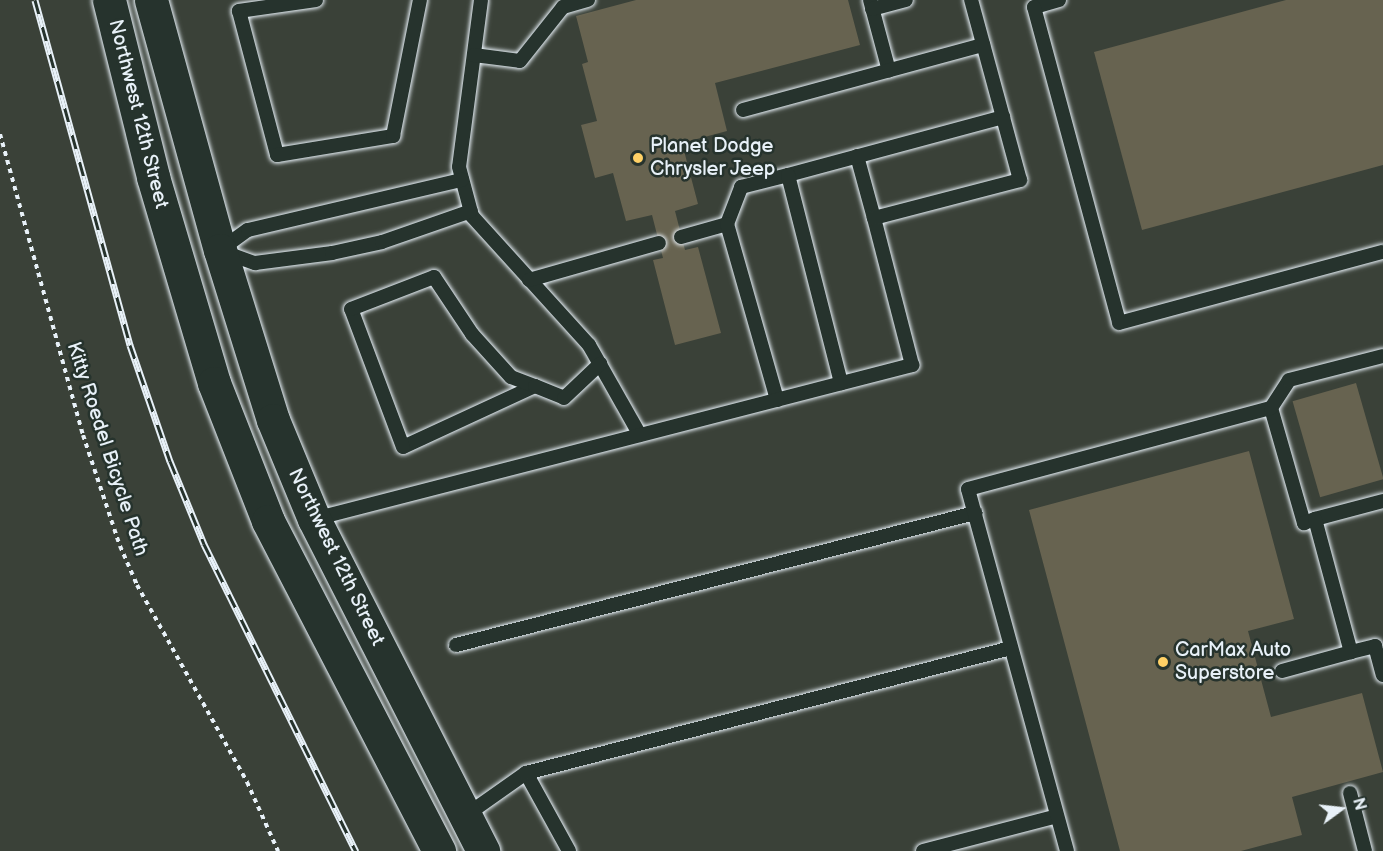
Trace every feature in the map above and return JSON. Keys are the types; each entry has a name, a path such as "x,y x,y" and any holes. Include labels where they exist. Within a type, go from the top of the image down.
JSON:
{"main road":[{"name":"Northwest 12th Street","path":"109,0 178,262 214,382 268,521 440,851"},
{"name":"Northwest 12th Street","path":"151,0 220,250 270,410 314,519 483,851"},
{"path":"178,262 220,250"}],"lane":[{"path":"316,0 239,11 277,155 393,136 420,0"},
{"path":"481,0 459,167 471,211 529,280 589,345 640,435"},
{"path":"474,55 520,62 563,7 588,0"},
{"path":"889,71 871,4 906,0"},
{"path":"874,218 1020,180 970,0"},
{"path":"1059,0 1034,7 1119,323 1383,252"},
{"path":"742,110 983,45"},
{"path":"777,400 727,224 741,187 1002,117"},
{"path":"314,519 912,365 857,156"},
{"path":"788,175 841,383"},
{"path":"220,250 248,230 462,180"},
{"path":"220,250 255,263 332,253 382,242 471,211"},
{"path":"681,237 727,224"},
{"path":"529,280 659,243"},
{"path":"536,386 403,447 351,309 434,277 489,353 511,377 536,386 564,398 600,364"},
{"path":"1067,851 968,489 1271,408 1290,380 1383,356"},
{"path":"1271,408 1304,523 1383,501"},
{"path":"456,645 975,513"},
{"path":"1316,519 1351,652"},
{"path":"1282,671 1375,646 1383,675"},
{"path":"465,816 526,773 1011,648"},
{"path":"526,773 569,851"},
{"path":"1350,793 1365,851"},
{"path":"922,851 1057,816"}],"path":[{"name":"Kitty Roedel Bicycle Path","path":"0,134 83,435 120,546 137,585 231,752 278,851"}],"building":[{"name":"Planet Dodge Chrysler Jeep","path":"636,0 848,0 860,45 715,83 727,131 682,143 698,204 675,211 685,250 698,247 721,333 675,345 653,260 663,258 652,215 626,221 613,173 595,178 581,125 597,121 582,64 588,62 576,16"},
{"path":"1286,0 1383,0 1383,165 1142,230 1094,52"},
{"path":"1356,383 1383,479 1320,497 1293,401"},
{"name":"CarMax Auto Superstore","path":"1249,451 1294,619 1248,631 1271,717 1362,693 1383,772 1292,797 1302,835 1241,851 1120,851 1029,510"}],"railway":[{"path":"35,0 130,345 170,461 204,544 356,851"}],"place":[{"name":"Planet Dodge Chrysler Jeep","path":"638,158"},
{"name":"CarMax Auto Superstore","path":"1163,662"}]}
